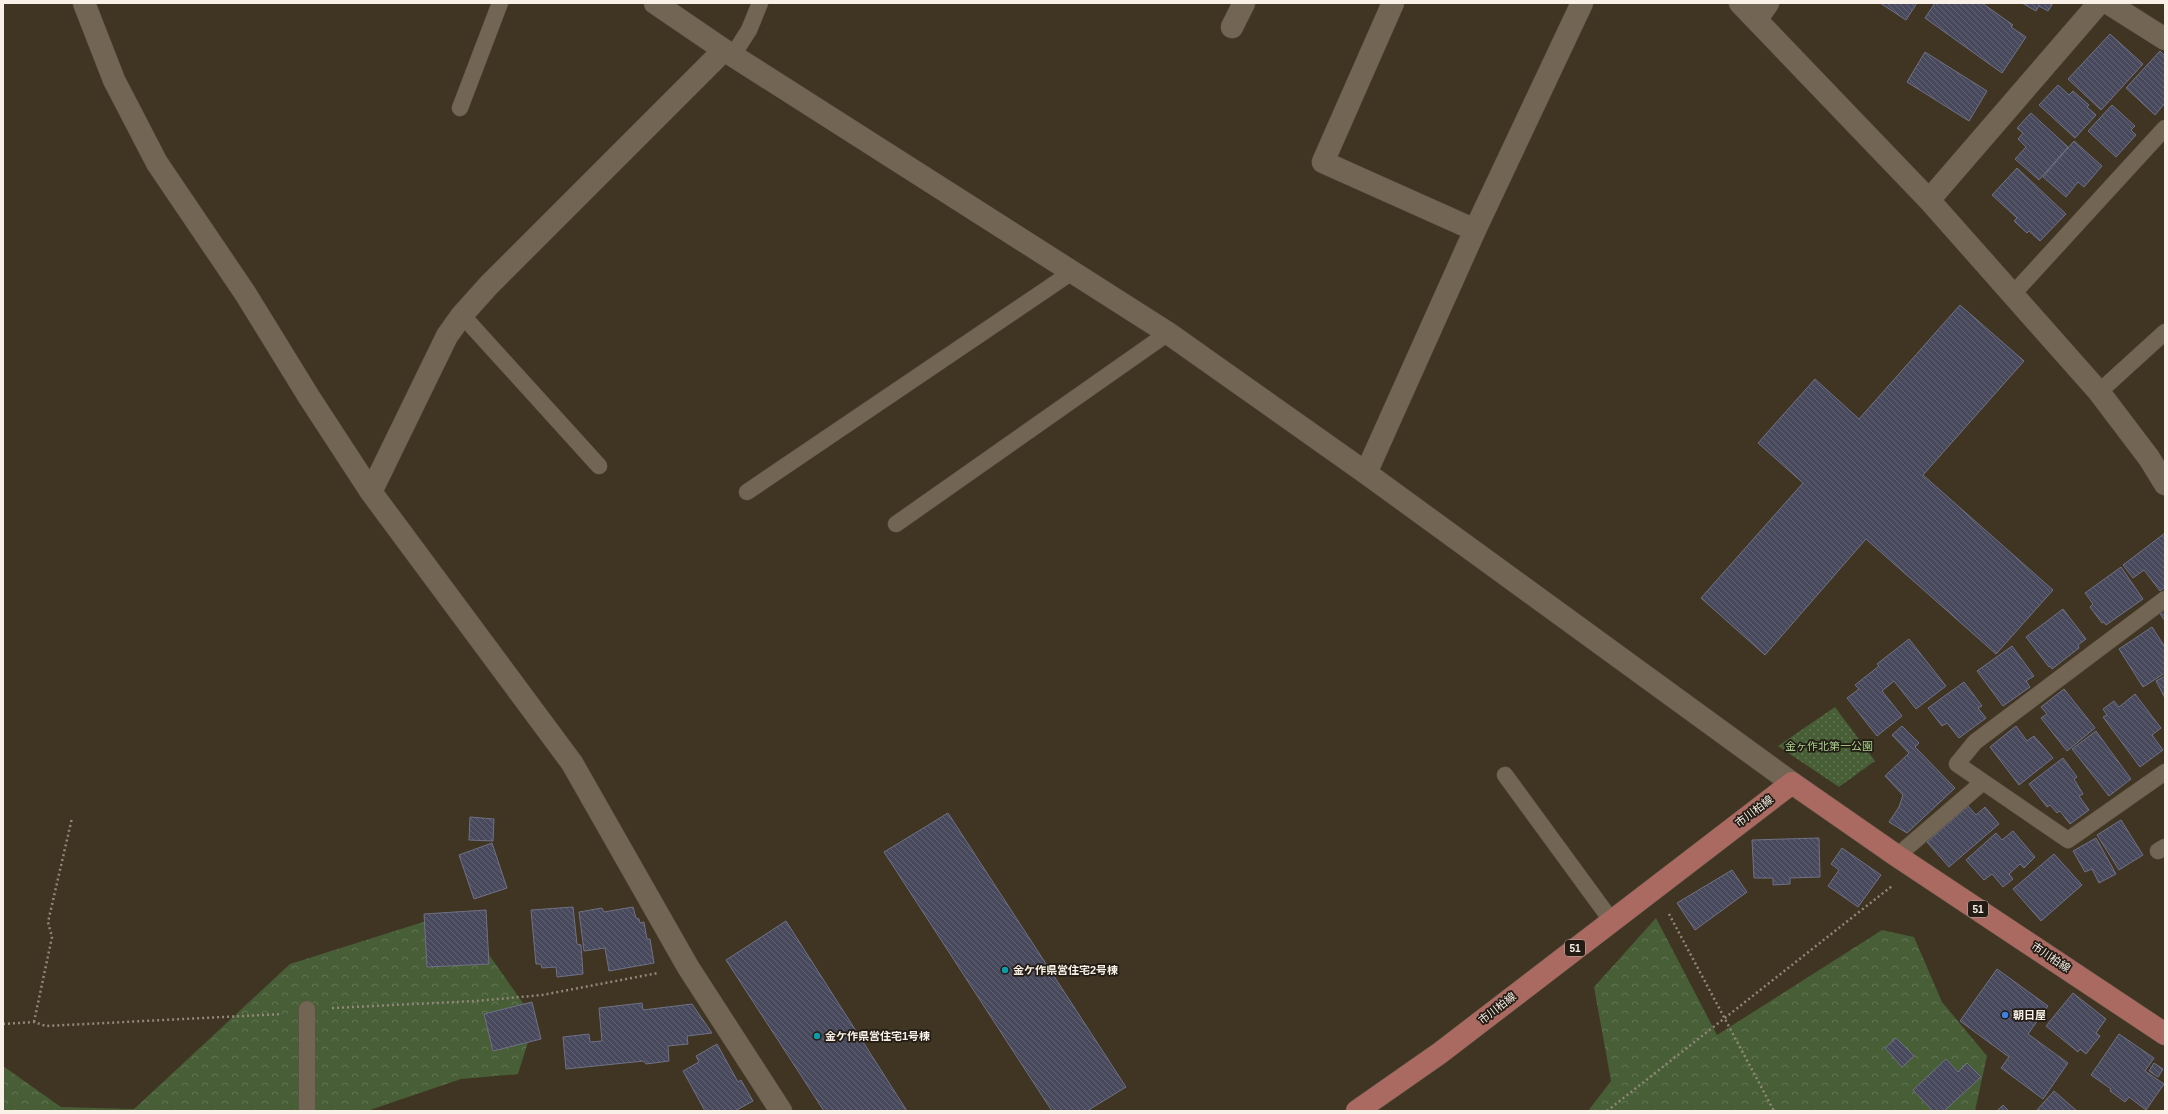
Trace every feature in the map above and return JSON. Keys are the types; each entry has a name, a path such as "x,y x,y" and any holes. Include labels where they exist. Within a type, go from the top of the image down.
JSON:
{"main road":[{"name":"市川柏線","path":"1357,1111 1440,1053 1611,920 1792,783 1897,856 1916,867 2165,1034"}],"street":[{"path":"84,3 114,80 156,163 245,293 309,397 371,492 572,763 688,967 781,1111"},
{"path":"655,3 728,53 1168,333 1366,473 1792,783"},
{"path":"1232,27 1244,3"},
{"path":"1393,3 1323,162 1475,230"},
{"path":"1366,473 1475,230 1582,3"},
{"path":"1740,3 1762,11 2012,296 2099,392 2149,458 2165,484"},
{"path":"1929,200 2100,3"},
{"path":"2108,3 2165,39"},
{"path":"371,492 447,336 462,314 488,285 728,53"}],"lane":[{"path":"460,108 500,3"},
{"path":"728,53 749,30 760,3"},
{"path":"2012,296 2165,128"},
{"path":"747,492 1072,272"},
{"path":"462,314 599,466"},
{"path":"2099,392 2165,332"},
{"path":"896,524 1168,333"},
{"path":"2165,599 1975,742 1958,764 2068,840 2165,772"},
{"path":"1504,775 1611,920"},
{"path":"1897,856 1983,782"},
{"path":"307,1009 307,1111"}],"path":[{"path":"34,1022 52,936 48,922 72,818"},
{"path":"1607,1111 1916,867"},
{"path":"1655,887 1774,1111"},
{"path":"3,1024 34,1022 46,1026 297,1013 307,1009 476,1001 542,995 588,988 688,967"}],"green space":[{"name":"金ヶ作北第一公園","path":"1835,707 1875,761 1839,787 1778,746"},
{"path":"458,911 535,1020 518,1074 461,1079 367,1111 3,1111 3,1066 61,1107 134,1109 290,964"},
{"path":"1656,918 1717,1035 1882,930 1914,937 1942,1002 1987,1056 1975,1111 1588,1111 1611,1081 1594,987"}],"building":[{"path":"1880,3 1917,3 1906,20"},
{"path":"1935,3 1982,3 2013,25 2011,27 2026,37 2002,73 1925,18"},
{"path":"2022,3 2053,3 2048,11 2039,6 2036,11"},
{"path":"2110,34 2143,64 2101,110 2068,79"},
{"path":"2160,51 2165,56 2165,103 2155,115 2126,88"},
{"path":"1925,52 1987,91 1969,121 1907,82"},
{"path":"2058,85 2069,95 2073,91 2089,105 2087,107 2096,115 2075,138 2039,105"},
{"path":"2112,105 2135,126 2131,130 2136,135 2116,157 2088,131"},
{"path":"2031,113 2068,147 2039,180 2015,159 2026,147 2018,139 2023,133 2017,128"},
{"path":"2074,141 2102,166 2084,187 2078,182 2066,197 2043,177"},
{"path":"2017,168 2066,214 2040,241 2029,231 2027,233 2014,221 2017,218 1992,195"},
{"path":"1960,305 2024,361 1923,475 2053,590 1996,654 1866,539 1765,655 1701,598 1803,483 1758,443 1815,379 1859,419"},
{"path":"2165,533 2165,587 2160,591 2144,570 2133,578 2123,565"},
{"path":"2121,567 2143,599 2106,625 2104,622 2102,623 2090,607 2093,604 2085,593"},
{"path":"2165,608 2165,621 2159,612"},
{"path":"2063,609 2086,639 2078,645 2079,648 2052,669 2026,637"},
{"path":"2152,627 2165,647 2165,673 2143,687 2119,649"},
{"path":"1909,639 1946,686 1916,709 1894,681 1882,691 1902,716 1877,736 1847,698 1859,689 1855,685 1879,666 1877,664"},
{"path":"2012,646 2034,676 2026,681 2030,687 2003,706 1977,671"},
{"path":"2165,676 2165,698 2156,681"},
{"path":"1964,682 1982,706 1978,708 1986,718 1959,738 1947,723 1942,726 1928,708"},
{"path":"2064,689 2095,728 2067,751 2041,718 2047,714 2041,707"},
{"path":"2135,694 2161,728 2152,735 2163,750 2140,767 2103,717 2107,715 2103,709 2114,701 2119,707"},
{"path":"1902,726 1919,743 1915,747 1955,788 1907,833 1889,822 1899,807 1903,795 1885,776 1909,753 1892,735"},
{"path":"2016,726 2027,741 2034,736 2053,758 2019,785 1990,747"},
{"path":"2096,731 2131,779 2109,796 2072,749"},
{"path":"2063,758 2077,777 2074,779 2083,794 2079,796 2089,810 2070,824 2060,811 2057,813 2050,805 2047,807 2029,784"},
{"path":"1968,806 1976,815 1985,807 1999,824 1949,867 1927,842"},
{"name":"金ケ作県営住宅2号棟","path":"948,813 1126,1087 1087,1111 1052,1111 884,852"},
{"path":"470,817 494,819 493,841 469,840"},
{"path":"2121,820 2143,855 2119,870 2097,835"},
{"path":"2013,831 2035,857 2024,868 2020,864 2009,874 2013,879 2003,887 1992,874 1984,880 1966,860 1996,833 2002,840"},
{"path":"1819,838 1820,877 1790,878 1790,884 1773,885 1773,878 1754,878 1752,840"},
{"path":"2096,838 2116,874 2099,883 2092,869 2085,872 2073,851"},
{"path":"492,843 507,888 474,899 459,855"},
{"path":"1842,848 1881,875 1858,907 1828,886 1839,870 1831,864"},
{"path":"2054,854 2082,885 2041,921 2013,889"},
{"path":"1732,870 1747,892 1695,930 1677,903"},
{"path":"573,907 577,944 581,945 583,974 557,977 556,967 542,968 541,964 536,964 531,910"},
{"path":"633,907 636,918 639,919 640,923 644,922 647,939 650,939 654,963 609,971 605,948 584,951 579,912 602,908 604,912"},
{"path":"486,910 489,964 427,967 424,914"},
{"name":"金ケ作県営住宅1号棟","path":"786,921 907,1111 824,1111 726,960"},
{"path":"1997,969 2048,1006 2028,1034 2068,1063 2043,1099 2001,1068 2009,1057 1960,1021"},
{"path":"2073,993 2106,1019 2096,1033 2100,1036 2086,1054 2080,1049 2078,1052 2046,1026"},
{"path":"532,1002 541,1039 493,1051 484,1014"},
{"path":"642,1003 643,1010 692,1004 712,1033 687,1036 688,1044 668,1046 669,1061 646,1064 644,1061 566,1069 563,1037 589,1034 590,1042 602,1041 599,1008"},
{"path":"2119,1034 2154,1058 2145,1071 2164,1084 2146,1110 2129,1097 2125,1102 2110,1091 2111,1089 2091,1075"},
{"path":"1896,1038 1914,1056 1902,1067 1885,1048"},
{"path":"717,1044 738,1082 741,1080 753,1101 735,1111 705,1111 683,1071 699,1062 696,1056"},
{"path":"1946,1059 1958,1072 1967,1063 1981,1077 1944,1111 1933,1111 1913,1090"},
{"path":"2154,1063 2163,1069 2158,1077 2149,1071"},
{"path":"2054,1091 2077,1111 2036,1111"},
{"path":"2003,1105 2009,1111 1997,1111"}],"place":[{"name":"金ケ作県営住宅2号棟","path":"1005,970"},
{"name":"朝日屋","path":"2005,1015"},
{"name":"金ケ作県営住宅1号棟","path":"817,1036"}]}
